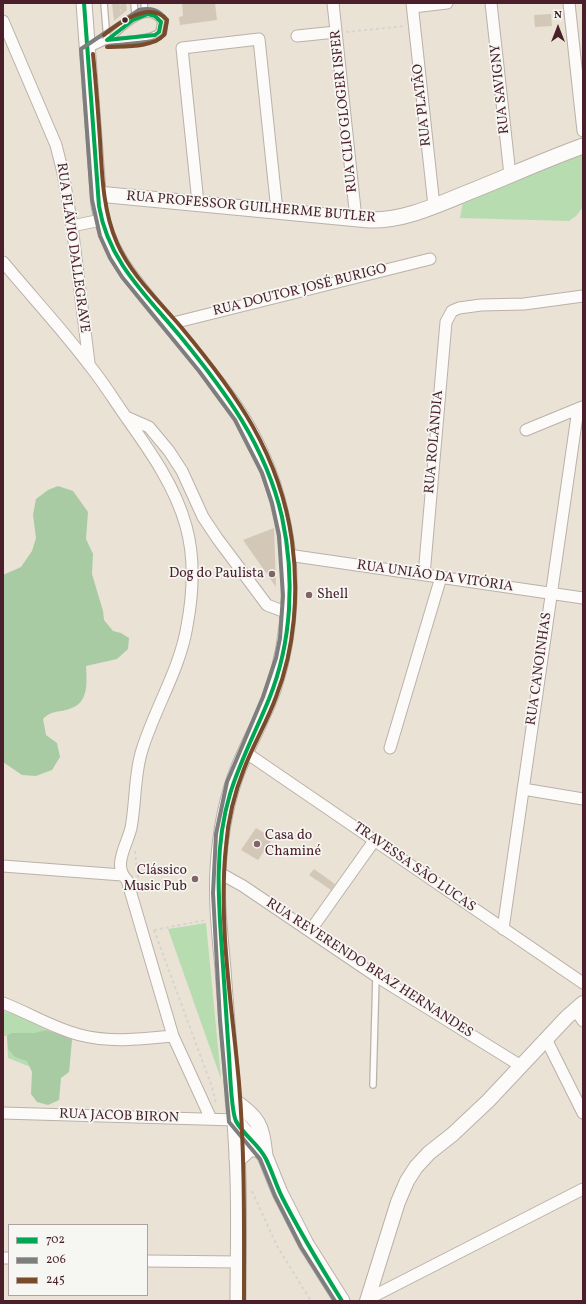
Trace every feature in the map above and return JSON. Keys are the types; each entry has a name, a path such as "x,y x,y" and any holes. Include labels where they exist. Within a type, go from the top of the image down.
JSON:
{"main road":[{"path":"84,3 101,220 111,247 120,262 223,390 254,438 276,495 282,517 288,555 288,613 282,651 274,686 245,752 231,789 226,810 218,872 219,920 232,1100 238,1158 238,1301"},
{"name":"RUA PROFESSOR GUILHERME BUTLER","path":"98,194 356,218 390,219 409,215 434,206 583,146"},
{"path":"232,1100 256,1118 262,1134 262,1152"},
{"path":"235,1120 262,1152 283,1200 306,1244 342,1301"},
{"path":"238,1158 248,1148 262,1152"}],"street":[{"name":"RUA CLIO GLOGER ISFER","path":"333,3 356,218"},
{"path":"412,5 447,3"},
{"name":"RUA SAVIGNY","path":"491,3 510,175"},
{"path":"569,3 583,131"},
{"name":"RUA PLATÃO","path":"412,5 434,206"},
{"name":"RUA FLÁVIO DALLEGRAVE","path":"3,21 56,145 63,172 72,226 87,354 90,365"},
{"path":"297,36 336,32"},
{"path":"198,203 182,48 259,39 277,211"},
{"path":"72,226 101,220"},
{"name":"RUA DOUTOR JOSÉ BURIGO","path":"169,324 430,259"},
{"path":"3,262 90,365 163,472 180,506 190,544 191,589 183,644 141,751 135,785 131,825 120,860 122,875 127,880 173,1036 211,1119"},
{"name":"RUA ROLÂNDIA","path":"424,575 446,322 452,311 470,306 524,304 583,296"},
{"path":"526,430 580,408"},
{"name":"RUA CANOINHAS","path":"503,929 551,593 580,408"},
{"path":"126,417 149,427 169,451 182,471 203,517 217,538 268,605 288,613"},
{"name":"RUA UNIÃO DA VITÓRIA","path":"288,555 583,598"},
{"path":"390,748 441,577"},
{"name":"TRAVESSA SÃO LUCAS","path":"245,752 583,983"},
{"path":"523,789 583,799"},
{"path":"310,931 374,841"},
{"path":"3,866 122,875"},
{"name":"RUA REVERENDO BRAZ HERNANDES","path":"218,872 243,886 376,976 521,1066"},
{"path":"3,1004 26,1012 57,1027 81,1035 119,1039 173,1036"},
{"path":"368,1300 393,1216 407,1181 416,1167 429,1153 471,1118 579,1006"},
{"path":"579,1006 583,1021"},
{"path":"546,1039 583,1113"},
{"name":"RUA JACOB BIRON","path":"3,1113 235,1120"},
{"path":"368,1300 583,1189"},
{"path":"148,1261 238,1262"}],"lane":[{"path":"104,3 107,40"},
{"path":"134,3 135,14"},
{"path":"144,3 144,12"},
{"path":"87,46 107,40 135,14 144,12 155,13 161,22 159,32 155,35 107,40 87,46"},
{"path":"373,1085 376,976"}],"path":[{"path":"120,3 121,14"},
{"path":"336,32 414,25"},
{"path":"136,866 139,882"},
{"path":"154,930 219,920"},
{"path":"152,923 217,1105"},
{"path":"251,1190 277,1246 311,1301"}],"green space":[{"path":"583,153 583,207 576,216 569,221 460,218 463,202"},
{"path":"58,486 73,491 88,512 86,539 93,554 92,574 103,611 104,620 113,631 121,633 129,638 128,649 117,659 86,666 87,679 85,692 80,702 76,706 52,713 43,719 46,735 57,743 60,757 52,770 36,776 22,775 3,762 3,575 21,567 32,551 36,538 33,515 36,499 48,490"},
{"path":"206,923 221,1079 168,929"},
{"path":"3,1011 14,1014 46,1030 72,1039 69,1072 28,1066 8,1058 7,1036 3,1036"},
{"path":"46,1030 72,1039 69,1072 61,1078 59,1100 48,1105 37,1102 31,1094 32,1072 27,1061 15,1057 8,1049 7,1036 11,1033 35,1033"}],"building":[{"path":"112,3 126,3 127,10 114,21"},
{"path":"182,3 215,3 217,20 180,25 179,17 183,16"},
{"path":"551,14 552,26 535,27 534,15"},
{"path":"274,528 276,587 243,540"},
{"name":"Casa do Chaminé","path":"256,828 273,838 258,860 241,850"},
{"path":"314,869 335,884 331,890 309,875"}],"transit line":[{"name":"702","path":"84,3 99,206 104,226 111,244 130,276 197,357 242,420 266,466 282,517 289,563 290,586 287,632 283,655 269,699 243,758 230,794 221,836 219,858 220,923 231,1090 236,1121 263,1154 289,1210 342,1301"},
{"name":"206","path":"109,46 156,41 165,34 167,20 154,10 139,10 81,49 92,200 100,236 110,258 122,277 199,371 235,420 262,473 272,503 279,535 283,596 280,638 276,658 263,697 227,782 216,834 213,893 220,1020 229,1122 260,1159 275,1196 301,1247 335,1301"},
{"name":"245","path":"104,35 118,24 135,15 152,12 160,14 167,20 164,35 159,39 137,46 107,47"},
{"name":"702","path":"148,14 155,16 161,22 159,32 155,35 107,40 133,20 148,14"},
{"name":"245","path":"93,54 104,193 112,231 130,266 220,376 253,426 266,452 277,480 286,510 292,541 295,600 294,620 288,659 276,697 240,778 234,797 227,836 224,875 227,965 239,1083 242,1138 244,1192 244,1301"}],"place":[{"name":"Dog do Paulista","path":"272,574"},
{"name":"Shell","path":"309,595"},
{"name":"Casa do Chaminé","path":"257,844"},
{"name":"Clássico Music Pub","path":"195,879"}]}
